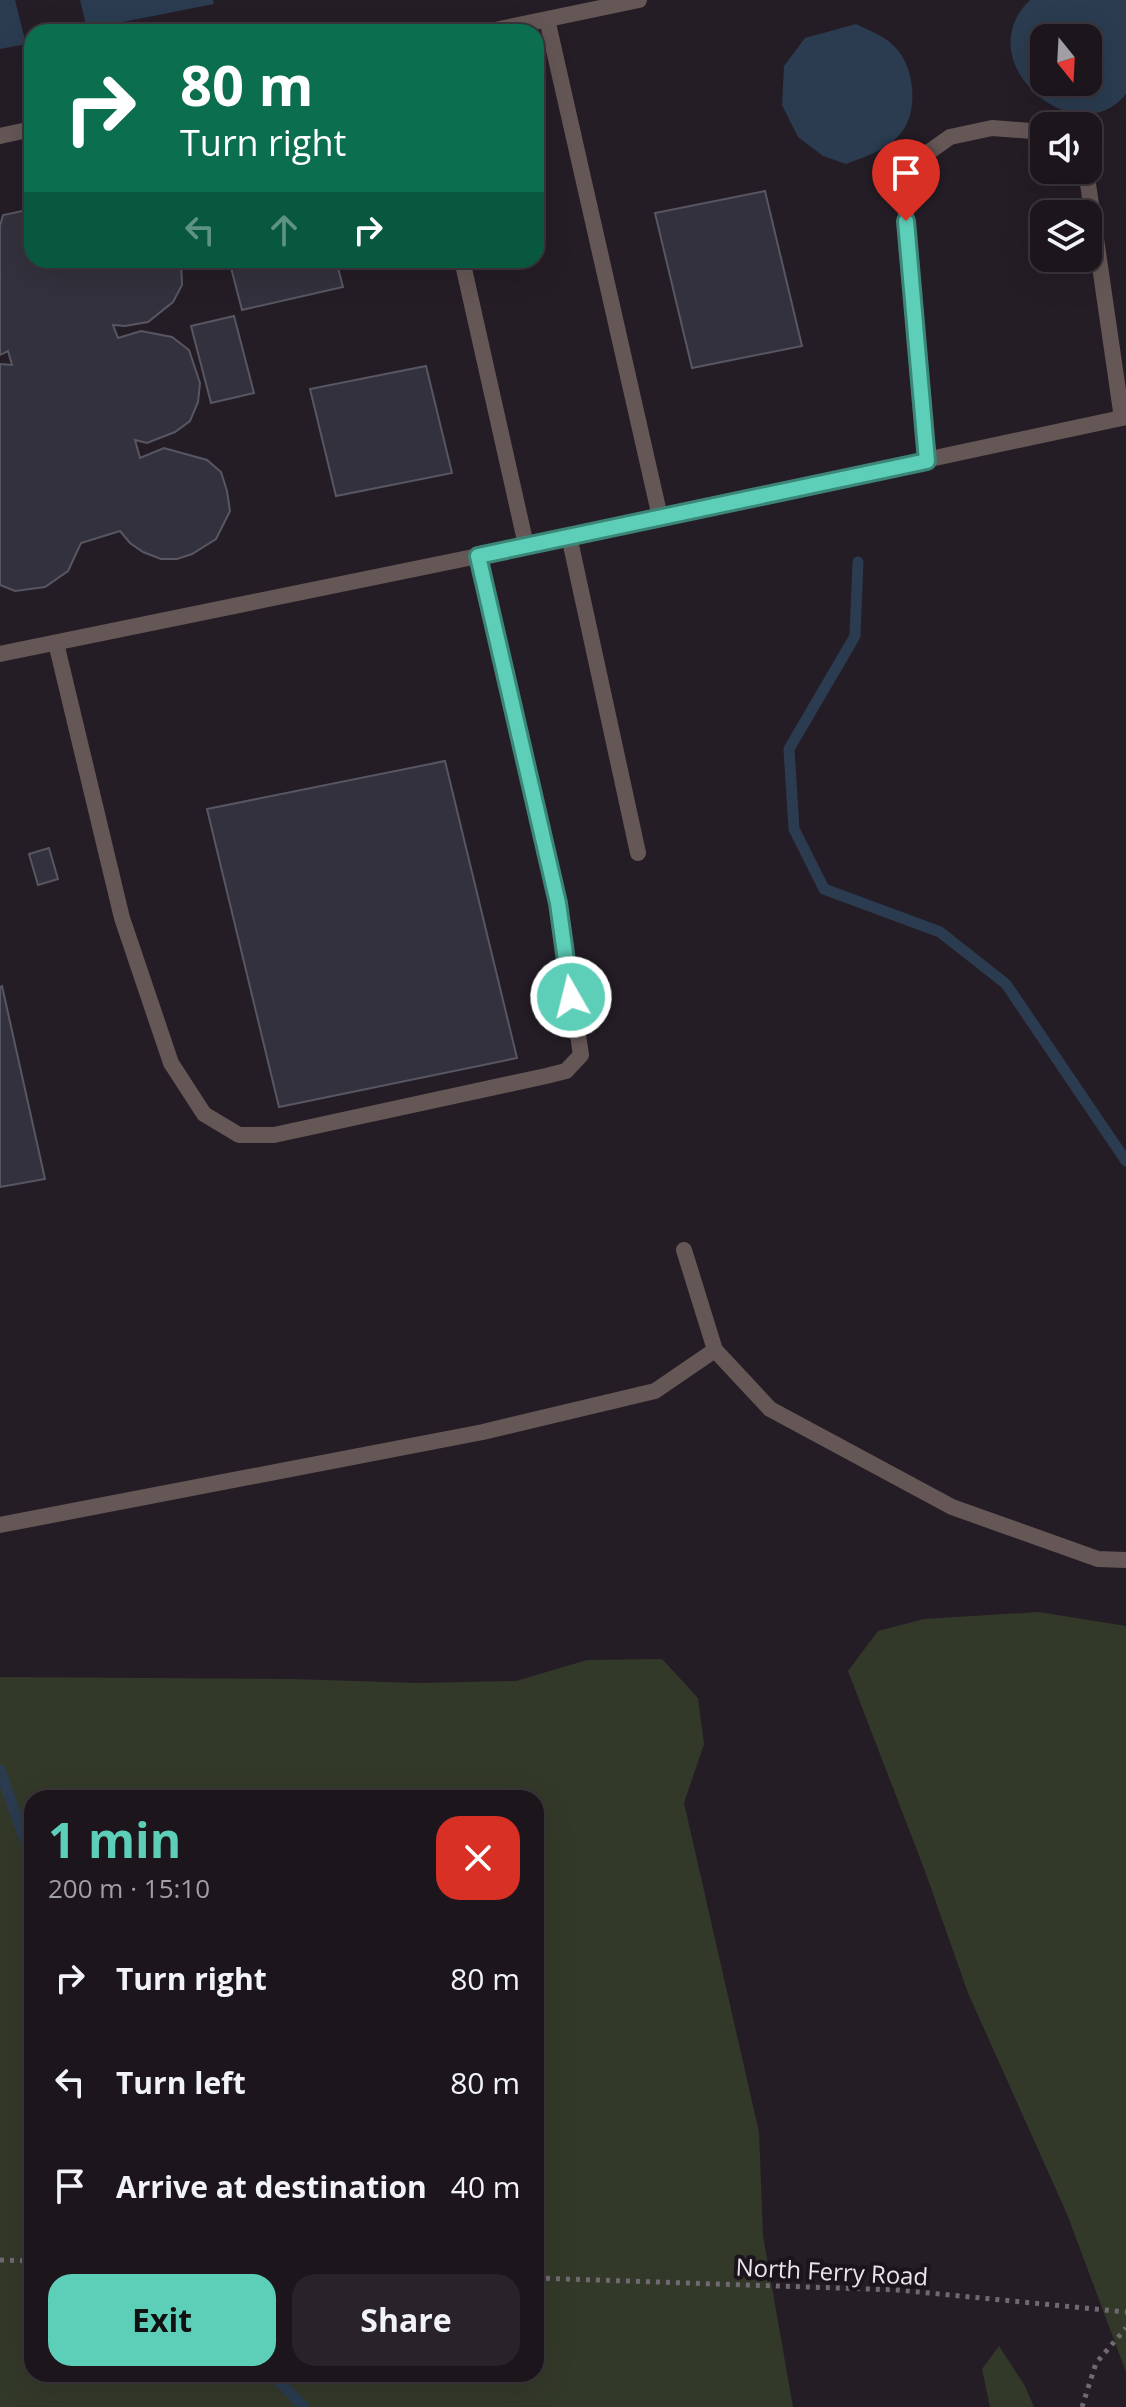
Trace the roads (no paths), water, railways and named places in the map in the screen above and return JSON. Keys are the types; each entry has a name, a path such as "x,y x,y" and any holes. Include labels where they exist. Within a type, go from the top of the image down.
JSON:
{"lane":[{"path":"523,24 639,0"},
{"path":"547,19 660,517"},
{"path":"927,461 906,240 906,202 919,159 950,137 992,128 1030,131"},
{"path":"0,136 24,131"},
{"path":"0,654 478,556 1124,417 1088,184"},
{"path":"464,268 526,545"},
{"path":"569,536 638,853"},
{"path":"56,643 122,918 171,1063 204,1114 239,1135 274,1135 566,1071 581,1055 558,903 478,556"},
{"path":"684,1250 715,1350 770,1409 952,1507 1098,1559 1126,1560"},
{"path":"0,1525 483,1432 655,1391 715,1350"}],"water":[{"path":"0,0 15,0 24,44 0,49"},
{"path":"80,0 213,0 214,4 112,24 86,24"},
{"path":"1030,0 1126,0 1126,94 1105,110 1073,112 1057,108 1039,96 1102,96 1102,24 1030,24 1030,87 1019,73 1011,49 1014,24"},
{"path":"856,24 886,39 901,55 910,77 912,101 907,124 896,139 846,164 823,156 798,137 782,105 784,66 805,38"}],"waterway":[{"path":"858,562 855,636 789,749 794,829 824,889 940,932 1006,984 1126,1161"},
{"path":"0,1770 24,1838"},
{"path":"280,2382 304,2407"}]}
